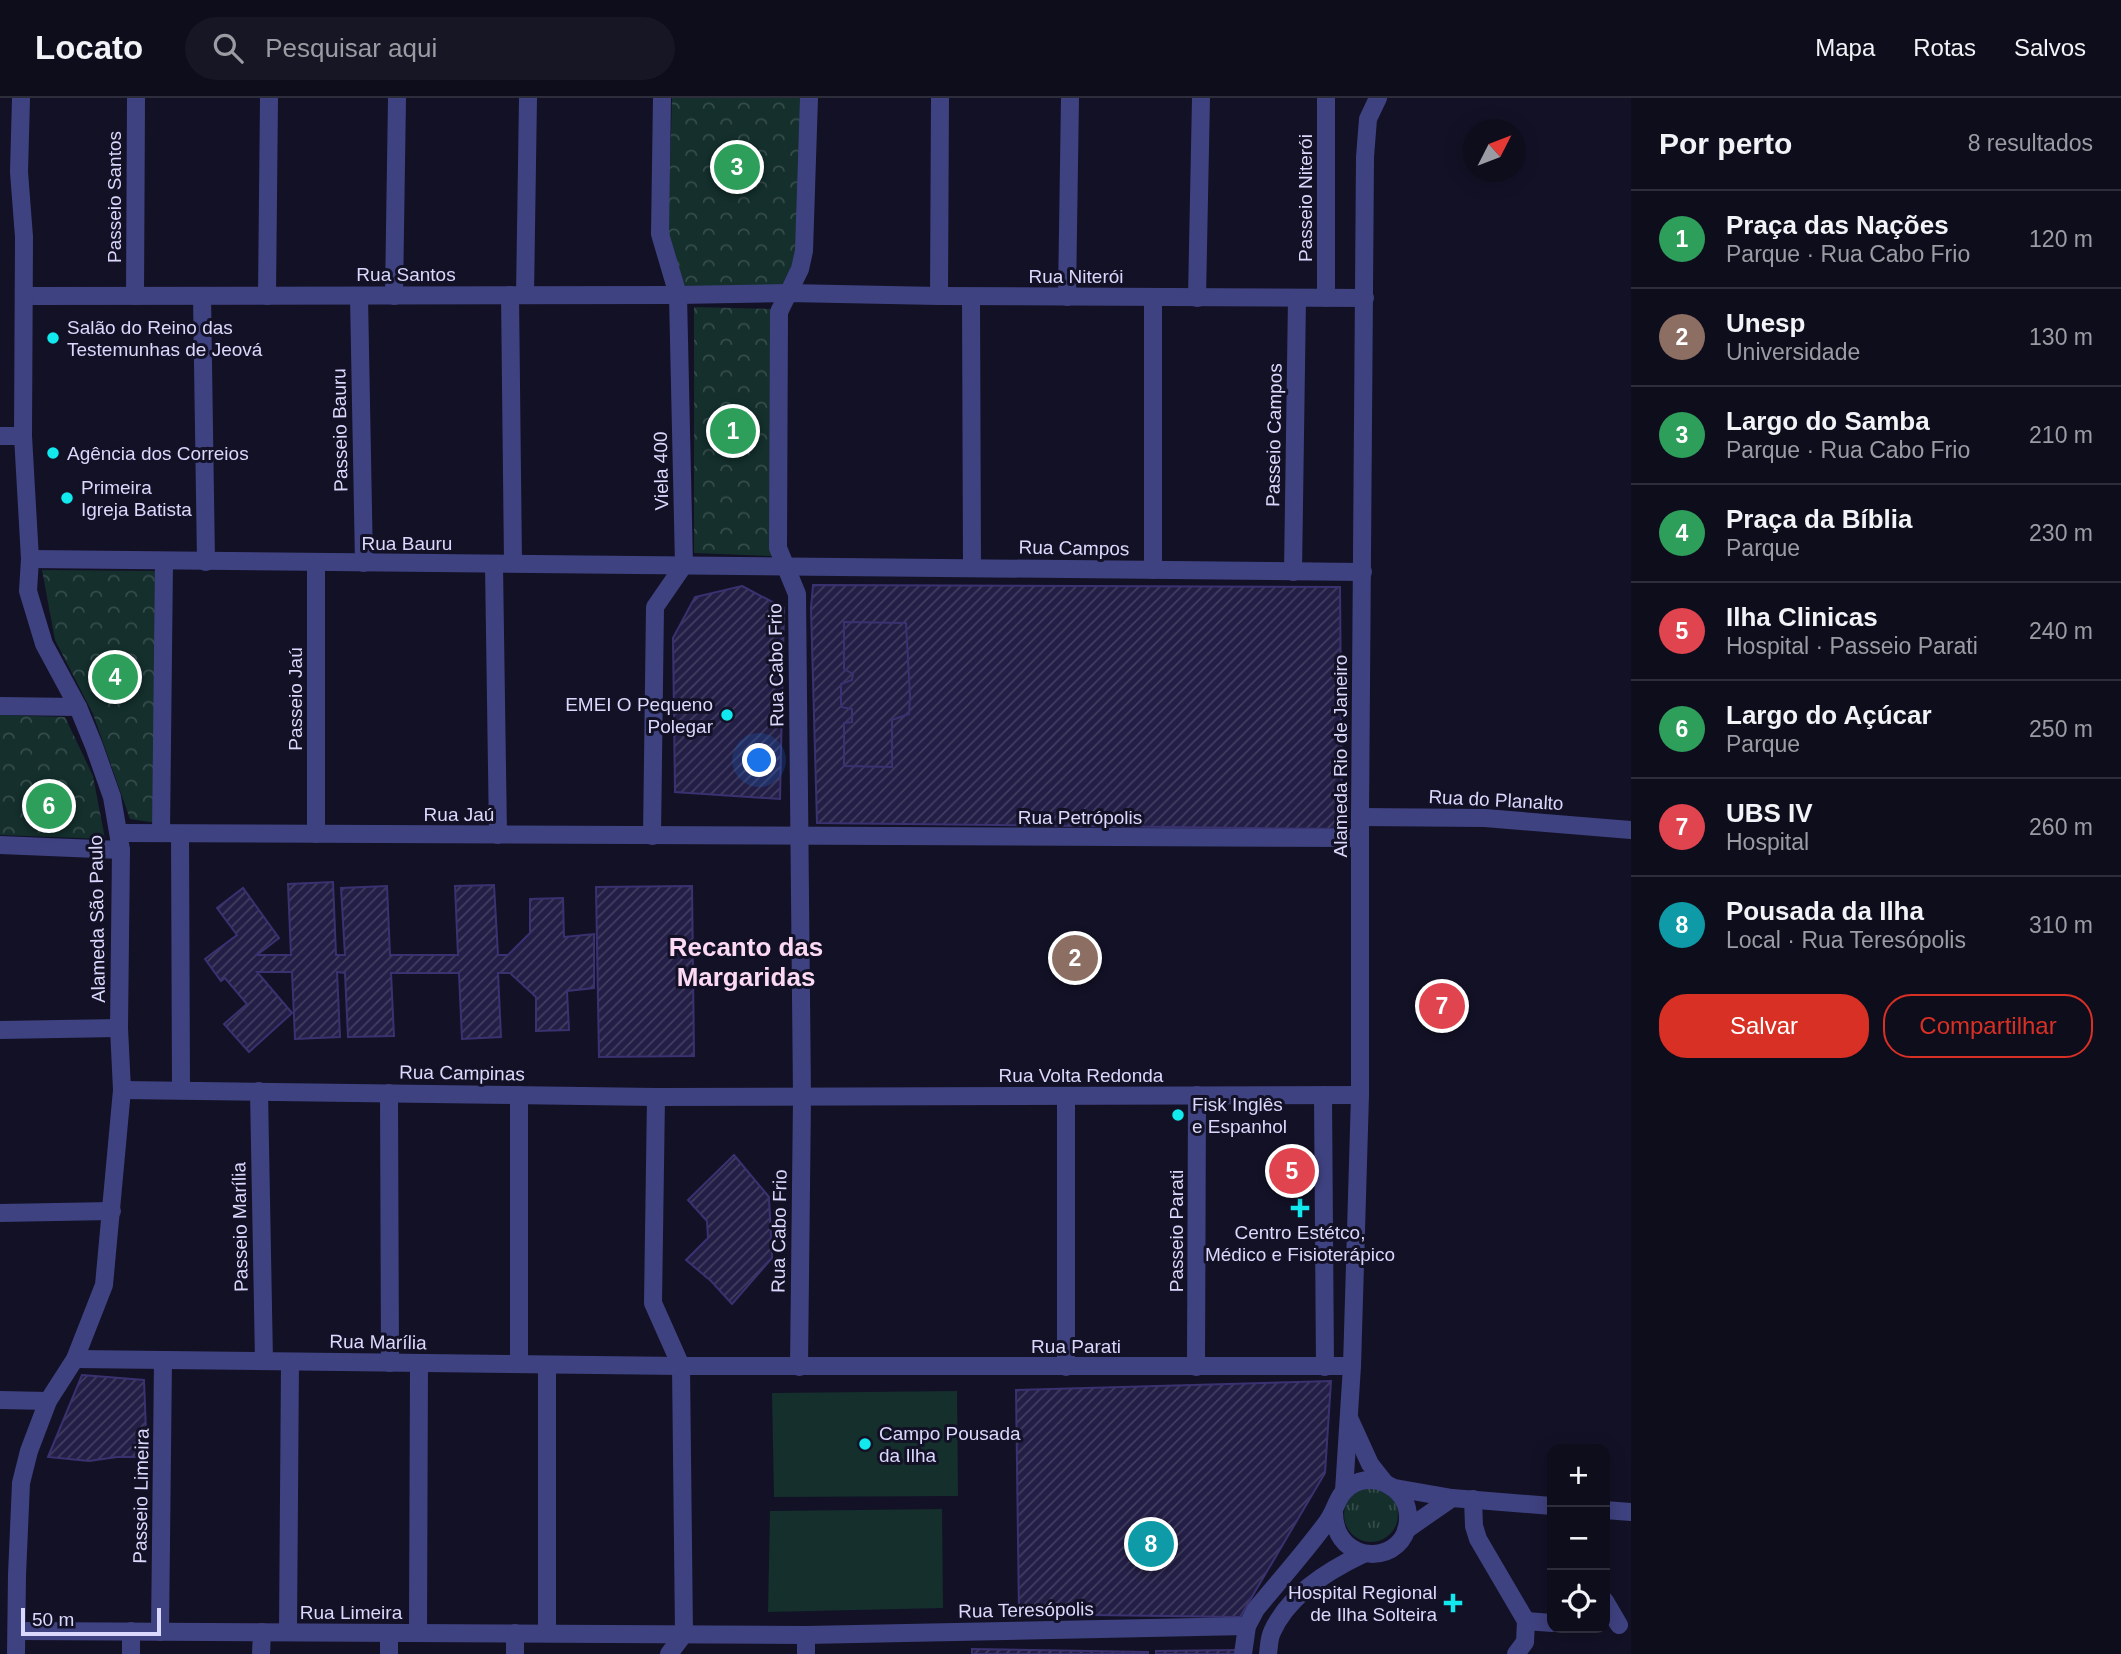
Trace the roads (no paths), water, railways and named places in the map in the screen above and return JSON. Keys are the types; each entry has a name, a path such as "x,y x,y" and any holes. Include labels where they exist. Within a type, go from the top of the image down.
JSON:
{"street":[{"name":"Alameda São Paulo","path":"16,1654 17,1631 8,1576 21,1483 29,1451 48,1401 75,1359 104,1285 122,1090 120,842 112,797 78,707 44,644 28,591 30,559 23,436 24,237 19,172 21,98"},
{"name":"Passeio Santos","path":"135,296 136,98"},
{"path":"267,296 269,98"},
{"path":"394,296 397,98"},
{"path":"513,563 517,295 528,98"},
{"name":"Viela 400","path":"662,98 660,234 678,295 684,565"},
{"name":"Rua Cabo Frio","path":"799,1367 802,1097 797,594 778,548 779,312 800,269 804,251 809,98"},
{"path":"939,296 940,98"},
{"path":"1067,297 1070,98"},
{"path":"1197,298 1201,98"},
{"name":"Passeio Niterói","path":"1326,98 1326,298"},
{"name":"Alameda Rio de Janeiro","path":"1243,1654 1247,1626 1256,1609 1334,1512 1337,1500 1344,1491 1352,1366 1360,1095 1365,158 1368,119 1378,98"},
{"path":"0,172 19,172"},
{"name":"Rua Santos","path":"24,296 788,293"},
{"name":"Rua Niterói","path":"788,293 1365,298"},
{"path":"202,296 205,562"},
{"name":"Passeio Bauru","path":"359,296 364,564"},
{"path":"971,296 972,568"},
{"path":"1153,297 1153,570"},
{"name":"Passeio Campos","path":"1293,572 1297,298"},
{"path":"0,436 23,436"},
{"name":"Rua Bauru","path":"30,559 784,568"},
{"path":"161,833 164,562"},
{"name":"Passeio Jaú","path":"316,563 316,834"},
{"path":"494,565 498,835"},
{"path":"652,836 655,607 684,565"},
{"name":"Rua Campos","path":"784,568 1363,572"},
{"path":"0,706 78,707"},
{"name":"Rua do Planalto","path":"1360,817 1485,818 1631,830"},
{"name":"Rua Jaú","path":"0,845 120,842 161,833 799,837"},
{"path":"180,834 181,1090"},
{"name":"Rua Petrópolis","path":"799,837 1360,838"},
{"path":"0,1030 120,1028"},
{"name":"Rua Campinas","path":"122,1090 802,1097"},
{"name":"Passeio Marília","path":"259,1091 264,1362"},
{"path":"389,1093 390,1363"},
{"path":"519,1095 519,1364"},
{"name":"Passeio Parati","path":"1196,1367 1197,1095"},
{"path":"1323,1095 1325,1367"},
{"name":"Rua Volta Redonda","path":"802,1097 1360,1095"},
{"path":"1066,1096 1066,1367"},
{"path":"656,1097 653,1303 681,1366 684,1634 669,1654"},
{"path":"0,1213 112,1211"},
{"name":"Rua Marília","path":"75,1359 681,1366"},
{"name":"Passeio Limeira","path":"160,1632 163,1360"},
{"path":"288,1632 290,1362"},
{"path":"418,1633 419,1363"},
{"path":"547,1365 547,1633"},
{"name":"Rua Parati","path":"681,1366 1352,1366"},
{"path":"0,1400 48,1401"},
{"name":"Alameda Rio de Janeiro","path":"1349,1417 1370,1464 1403,1497 1407,1508 1406,1530"},
{"path":"1344,1491 1363,1480 1452,1498 1547,1508"},
{"path":"1268,1654 1271,1633 1289,1607 1327,1574 1363,1554 1384,1552 1394,1547 1406,1530 1452,1498"},
{"path":"1473,1499 1478,1539 1526,1622 1525,1642 1516,1654"},
{"path":"1610,1510 1631,1512"},
{"path":"1334,1512 1337,1534 1353,1550 1363,1554"},
{"path":"1526,1622 1547,1623"},
{"name":"Rua Teresópolis","path":"684,1634 806,1635 1247,1626"},
{"name":"Rua Limeira","path":"17,1631 684,1634"},
{"path":"131,1632 131,1654"},
{"path":"261,1632 261,1654"},
{"path":"388,1654 389,1633"},
{"path":"515,1633 515,1654"},
{"path":"806,1635 806,1654"}],"place":[{"name":"Largo do Samba","path":"737,167"},
{"name":"Salão do Reino das Testemunhas de Jeová","path":"53,338"},
{"name":"Praça das Nações","path":"733,431"},
{"name":"Agência dos Correios","path":"53,453"},
{"name":"Primeira Igreja Batista","path":"67,498"},
{"name":"Praça da Bíblia","path":"115,677"},
{"name":"EMEI O Pequeno Polegar","path":"727,715"},
{"name":"Largo do Açúcar","path":"49,806"},
{"name":"Unesp","path":"1075,958"},
{"name":"UBS IV","path":"1442,1006"},
{"name":"Fisk Inglês e Espanhol","path":"1178,1115"},
{"name":"Ilha Clinicas","path":"1292,1171"},
{"name":"Centro Estétco, Médico e Fisioterápico","path":"1300,1208"},
{"name":"Campo Pousada da Ilha","path":"865,1444"},
{"name":"Pousada da Ilha","path":"1151,1544"},
{"name":"Hospital Regional de Ilha Solteira","path":"1453,1603"}],"district":[{"name":"Recanto das Margaridas","path":"746,962"}]}
